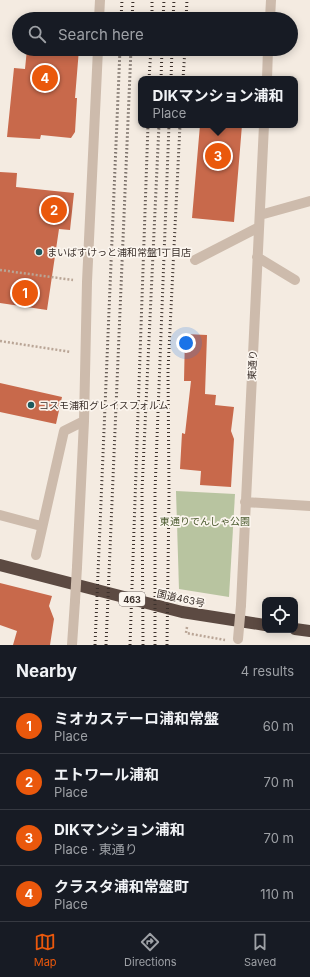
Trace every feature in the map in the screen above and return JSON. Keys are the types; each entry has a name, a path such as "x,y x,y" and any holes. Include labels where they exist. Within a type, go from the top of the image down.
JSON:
{"highway":[{"name":"国道463号","path":"0,565 182,612 262,625"},
{"path":"298,630 310,631"}],"street":[{"path":"99,12 100,0"},
{"path":"270,12 271,0"},
{"path":"72,645 84,421 87,282 98,56"},
{"path":"267,76 268,56"},
{"name":"東通り","path":"234,642 241,605 264,128"},
{"path":"260,215 310,201"},
{"path":"195,260 259,227"},
{"path":"257,257 295,280"},
{"path":"36,555 41,526 64,431 84,421"},
{"path":"245,502 310,506"},
{"path":"0,515 41,526"}],"path":[{"path":"0,270 87,282"},
{"path":"0,341 86,354"},
{"path":"186,633 234,642"}],"green space":[{"name":"東通りでんしゃ公園","path":"176,491 235,494 229,597 179,589"}],"building":[{"path":"26,56 78,56 75,98 77,98 75,132 71,138 41,135 40,139 7,137 14,68 25,69"},
{"path":"200,128 242,128 234,222 192,218"},
{"path":"0,172 17,173 16,187 74,193 70,230 59,229 47,310 0,303"},
{"path":"185,334 207,335 205,394 216,395 215,405 234,407 231,431 234,439 231,487 200,485 201,471 180,469 182,433 185,434 191,381 184,381"},
{"name":"コスモ浦和グレイスフォルム","path":"0,383 62,397 56,424 0,412"},
{"path":"0,583 52,596 49,606 54,619 50,645 13,645 17,631 0,625"}],"railway":[{"path":"121,12 122,0"},
{"path":"132,12 133,0"},
{"path":"152,0 152,12"},
{"path":"163,12 164,0"},
{"path":"173,12 174,0"},
{"path":"186,12 187,0"},
{"path":"95,645 120,56"},
{"path":"106,645 131,56"},
{"path":"149,76 151,56"},
{"path":"161,76 162,56"},
{"path":"171,76 172,56"},
{"path":"183,76 185,56"},
{"path":"130,645 148,128"},
{"path":"143,645 142,490 159,128"},
{"path":"155,645 155,491 169,128"},
{"path":"167,645 169,494 168,370 180,128"}],"place":[{"name":"クラスタ浦和常盤町","path":"45,78"},
{"name":"DIKマンション浦和","path":"218,156"},
{"name":"エトワール浦和","path":"54,210"},
{"name":"まいばすけっと浦和常盤1丁目店","path":"39,252"},
{"name":"ミオカステーロ浦和常盤","path":"25,293"},
{"name":"コスモ浦和グレイスフォルム","path":"31,405"}]}
